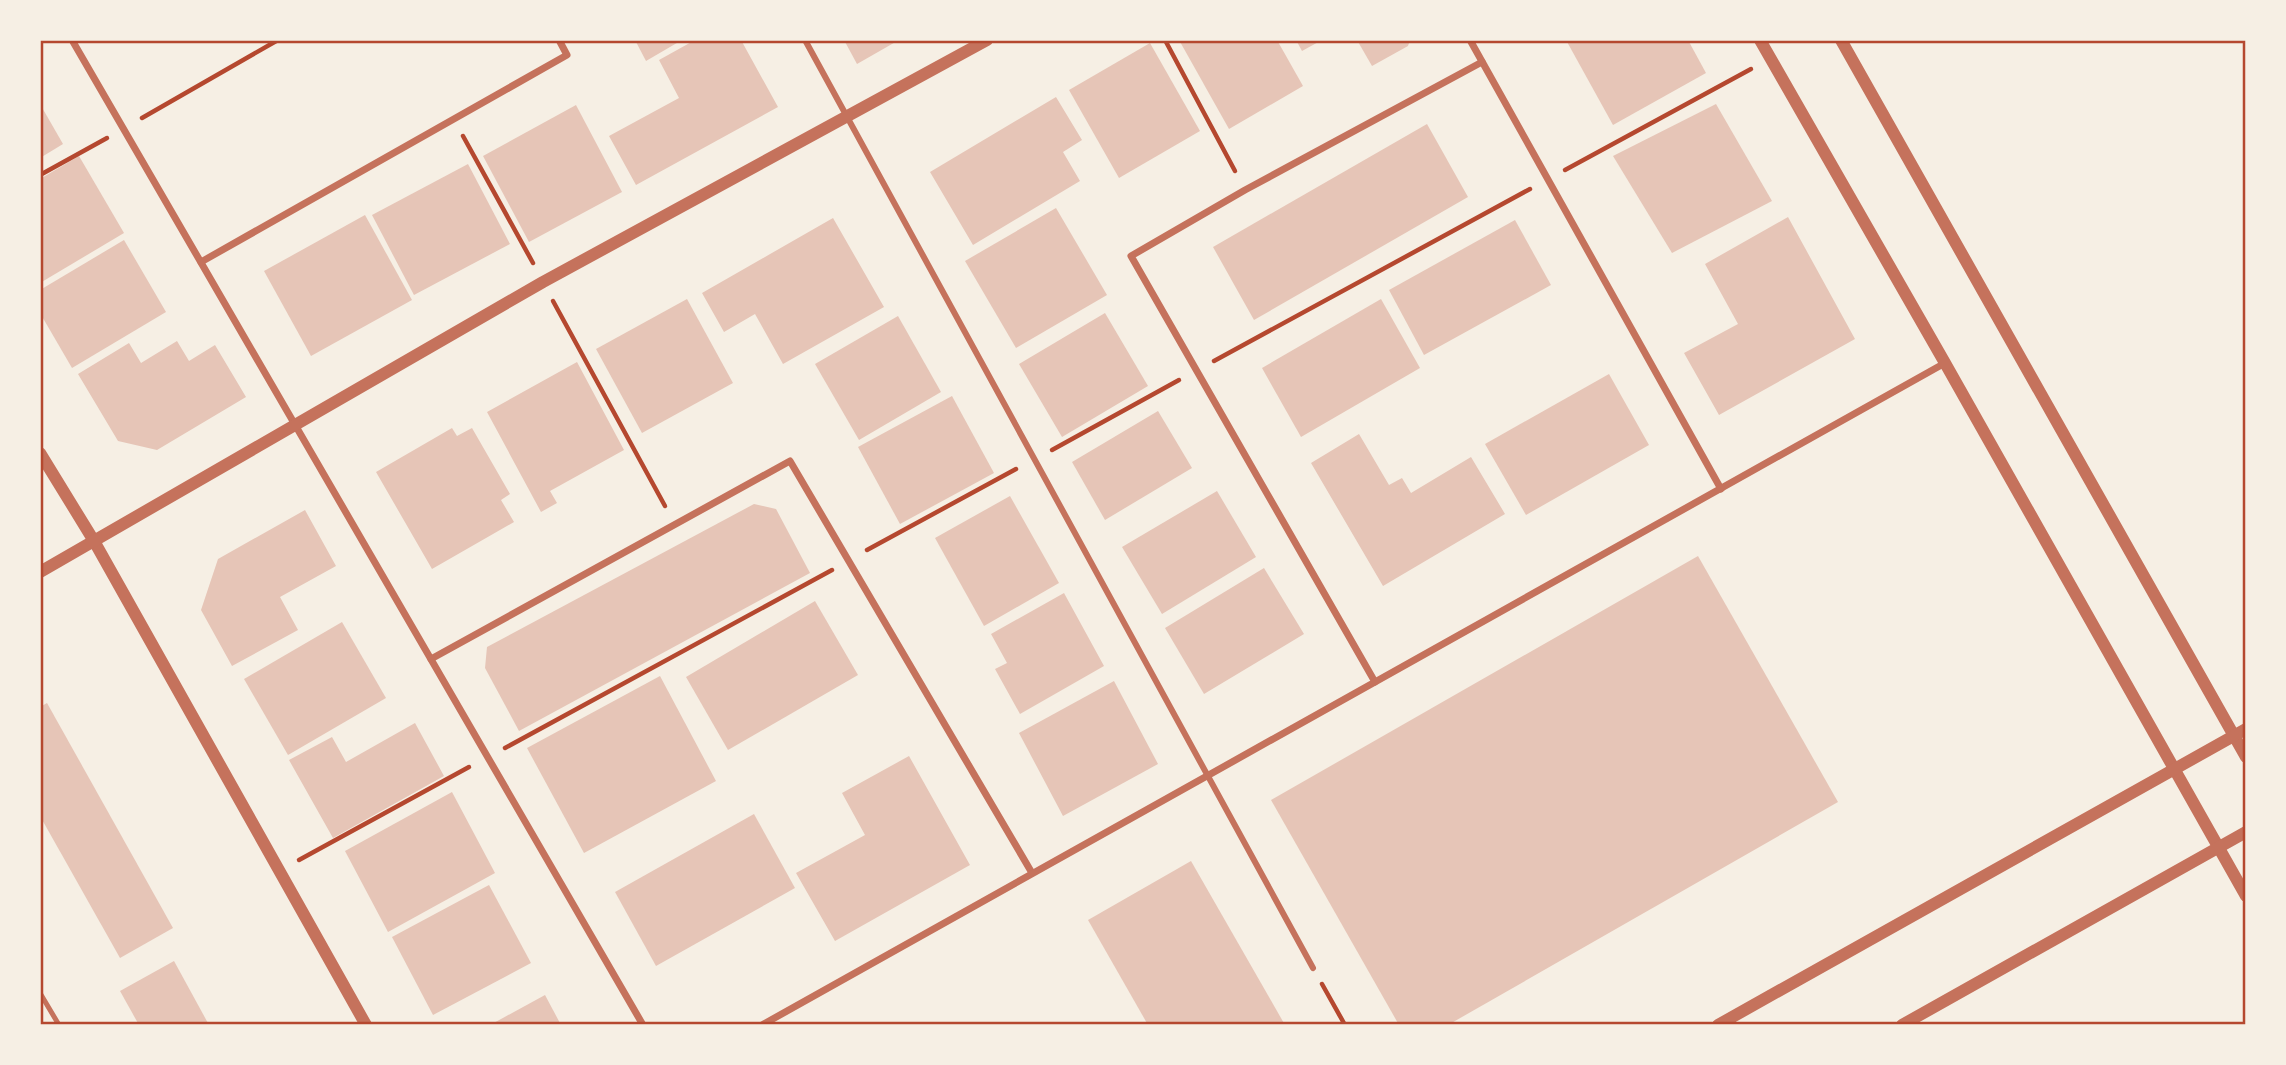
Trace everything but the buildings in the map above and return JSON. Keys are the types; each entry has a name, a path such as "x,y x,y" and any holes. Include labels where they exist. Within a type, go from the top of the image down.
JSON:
{"street":[{"path":"72,40 643,1025"},
{"path":"201,262 568,55 559,40"},
{"path":"805,40 1313,968"},
{"path":"40,572 543,282 987,40"},
{"path":"1471,40 1721,489"},
{"path":"1760,40 2246,896"},
{"path":"1841,40 2240,732 2246,757"},
{"path":"1375,682 1131,256 1245,190 1482,62"},
{"path":"762,1025 1945,362"},
{"path":"40,453 94,541 366,1025"},
{"path":"431,659 790,461 1032,873"},
{"path":"1718,1025 2240,732"},
{"path":"1902,1025 2246,832"}],"lane":[{"path":"40,993 59,1025"}],"path":[{"path":"40,176 278,40"},
{"path":"1165,40 1245,190"},
{"path":"455,120 676,525"},
{"path":"1313,968 1345,1025"}]}
